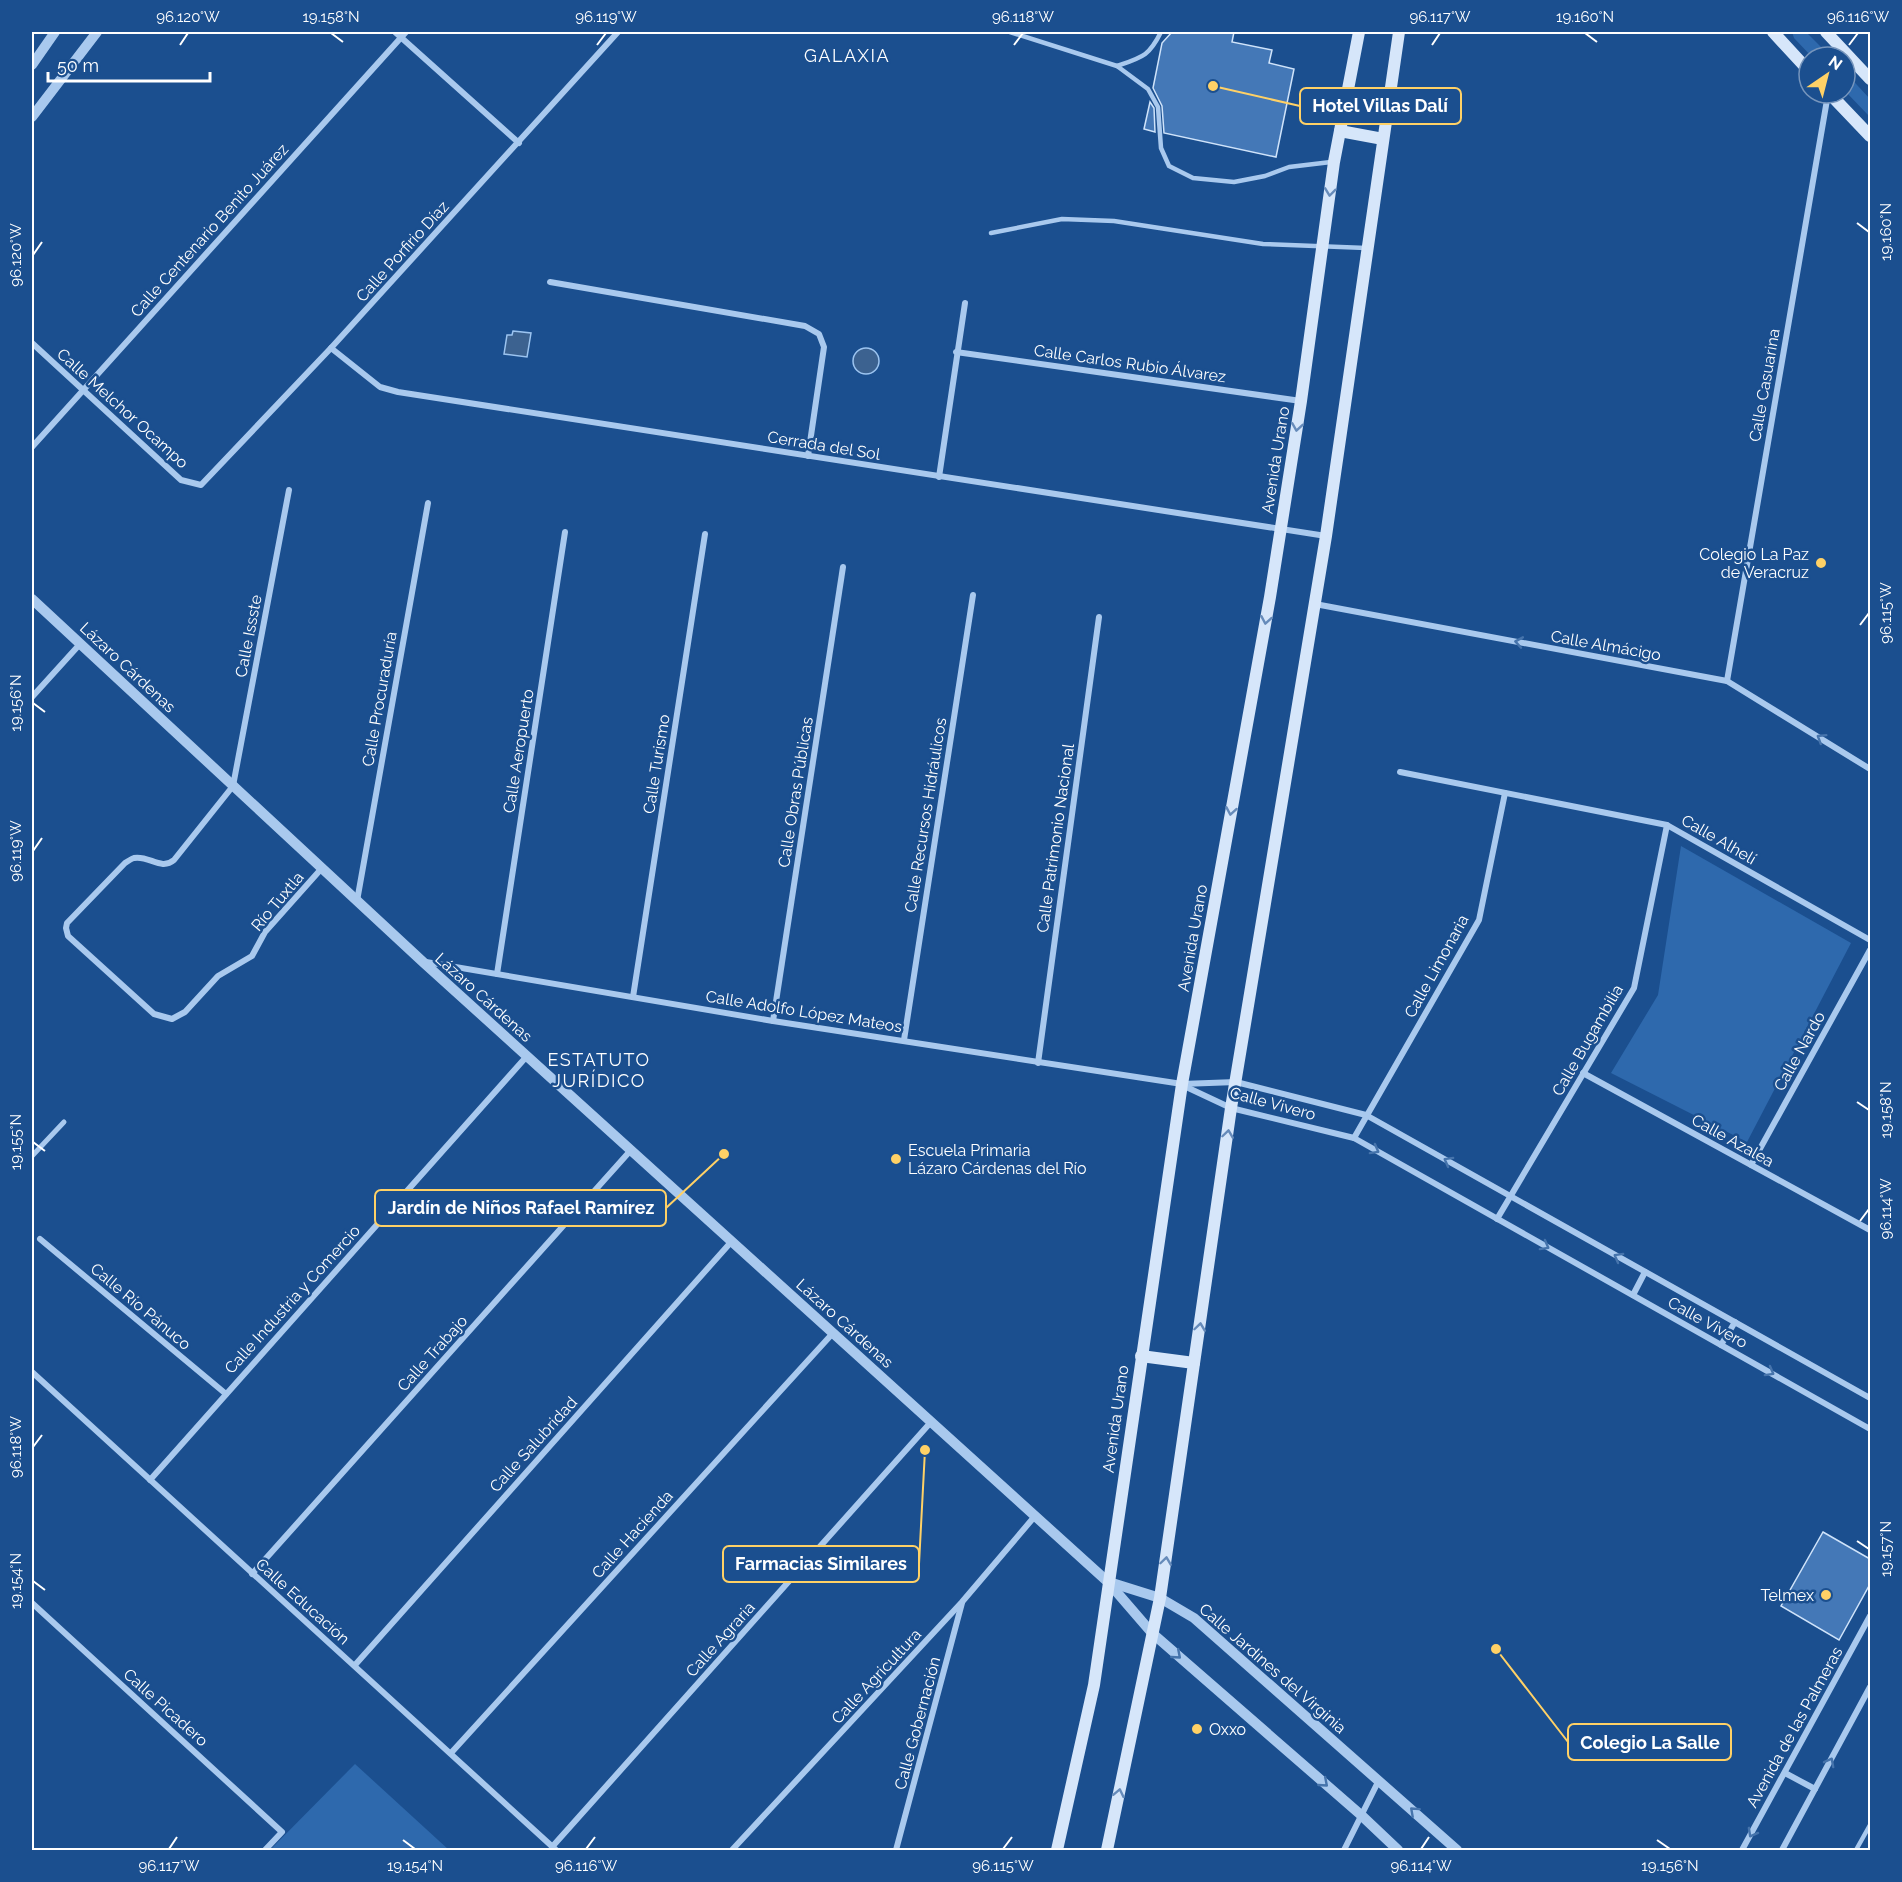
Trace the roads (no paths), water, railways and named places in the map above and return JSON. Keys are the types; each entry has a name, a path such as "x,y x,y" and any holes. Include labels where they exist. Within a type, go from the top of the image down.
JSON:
{"main road":[{"name":"Avenida Urano","path":"1057,1851 1094,1685 1182,1084 1281,529 1324,245 1334,162 1359,32"},
{"path":"1107,1851 1160,1598 1231,1108 1326,536 1399,32"},
{"path":"1773,32 1797,58"},
{"path":"1826,32 1870,79"},
{"path":"1840,105 1870,136"},
{"path":"1340,131 1383,139"},
{"path":"1141,1356 1194,1363"}],"street":[{"path":"32,65 55,32"},
{"path":"32,117 97,32"},
{"name":"Calle Porfirio Díaz","path":"201,485 331,348 618,32"},
{"path":"401,33 519,143"},
{"name":"Calle Centenario Benito Juárez","path":"32,447 401,33"},
{"name":"Calle Casuarina","path":"1727,681 1826,105"},
{"path":"550,282 805,326 819,334 824,347 808,456"},
{"path":"939,477 965,303"},
{"name":"Calle Melchor Ocampo","path":"32,343 182,480 201,485"},
{"name":"Cerrada del Sol","path":"331,348 380,387 398,392 1326,536"},
{"name":"Calle Carlos Rubio Álvarez","path":"956,352 1301,401"},
{"name":"Calle Issste","path":"233,786 289,490"},
{"name":"Calle Procuraduría","path":"357,901 429,503"},
{"name":"Calle Aeropuerto","path":"497,974 565,532"},
{"name":"Calle Turismo","path":"633,997 705,534"},
{"name":"Calle Obras Públicas","path":"773,1021 843,567"},
{"name":"Calle Recursos Hidráulicos","path":"904,1040 973,595"},
{"name":"Lázaro Cárdenas","path":"32,599 423,962 1108,1582"},
{"name":"Calle Almácigo","path":"1314,604 1727,681 1870,769"},
{"name":"Calle Patrimonio Nacional","path":"1038,1063 1099,617"},
{"path":"32,697 80,644"},
{"name":"Calle Alhelí","path":"1400,772 1667,825 1870,940"},
{"name":"Río Tuxtla","path":"233,786 169,865 135,858 125,862 67,923 68,936 154,1014 172,1019 185,1012 218,976 252,956 265,932 322,868"},
{"name":"Calle Limonaria","path":"1354,1138 1479,920 1505,793"},
{"name":"Calle Bugambilia","path":"1497,1219 1634,988 1667,825"},
{"name":"Calle Nardo","path":"1751,1165 1870,950"},
{"name":"Calle Adolfo López Mateos","path":"423,962 773,1021 1182,1084"},
{"name":"Calle Industria y Comercio","path":"150,1480 527,1056"},
{"name":"Calle Azalea","path":"1583,1073 1870,1230"},
{"name":"Calle Vivero","path":"1182,1084 1236,1082 1366,1115 1870,1398"},
{"name":"Calle Vivero","path":"1182,1084 1231,1108 1354,1138 1870,1429"},
{"path":"32,1156 64,1122"},
{"name":"Calle Trabajo","path":"252,1574 631,1150"},
{"name":"Calle Río Pánuco","path":"40,1239 226,1394"},
{"name":"Calle Salubridad","path":"355,1665 732,1241"},
{"path":"1633,1295 1645,1272"},
{"path":"1721,1345 1735,1322"},
{"name":"Calle Hacienda","path":"451,1753 833,1333"},
{"name":"Calle Educación","path":"32,1372 554,1849"},
{"name":"Calle Agraria","path":"554,1849 931,1422"},
{"name":"Calle Agricultura","path":"732,1851 963,1602 1035,1516"},
{"path":"1108,1582 1152,1633 1361,1815 1398,1851"},
{"name":"Calle Jardines del Virginia","path":"1108,1582 1160,1598 1194,1618 1457,1851"},
{"name":"Calle Gobernación","path":"896,1851 963,1602"},
{"name":"Calle Picadero","path":"32,1603 282,1832 265,1851"},
{"name":"Avenida de las Palmeras","path":"1742,1851 1870,1616"},
{"path":"1782,1851 1870,1686"},
{"path":"1785,1773 1815,1789"},
{"path":"1344,1851 1379,1780"}],"lane":[{"path":"1010,32 1118,66 1148,89 1158,107 1161,148 1169,166 1193,178 1234,182 1265,176 1289,167 1334,162"},
{"path":"1118,66 1149,53 1161,32"},
{"path":"991,233 1062,219 1114,221 1263,244 1368,248"},
{"path":"1856,1851 1870,1825"}],"place":[{"name":"Hotel Villas Dalí","path":"1213,86"},
{"name":"Colegio La Paz de Veracruz","path":"1821,563"},
{"name":"Jardín de Niños Rafael Ramírez","path":"724,1154"},
{"name":"Escuela Primaria Lázaro Cárdenas del Río","path":"896,1159"},
{"name":"Farmacias Similares","path":"925,1450"},
{"name":"Telmex","path":"1826,1595"},
{"name":"Colegio La Salle","path":"1496,1649"},
{"name":"Oxxo","path":"1197,1729"}],"district":[{"name":"GALAXIA","path":"847,56"},
{"name":"ESTATUTO JURÍDICO","path":"599,1070"}]}
